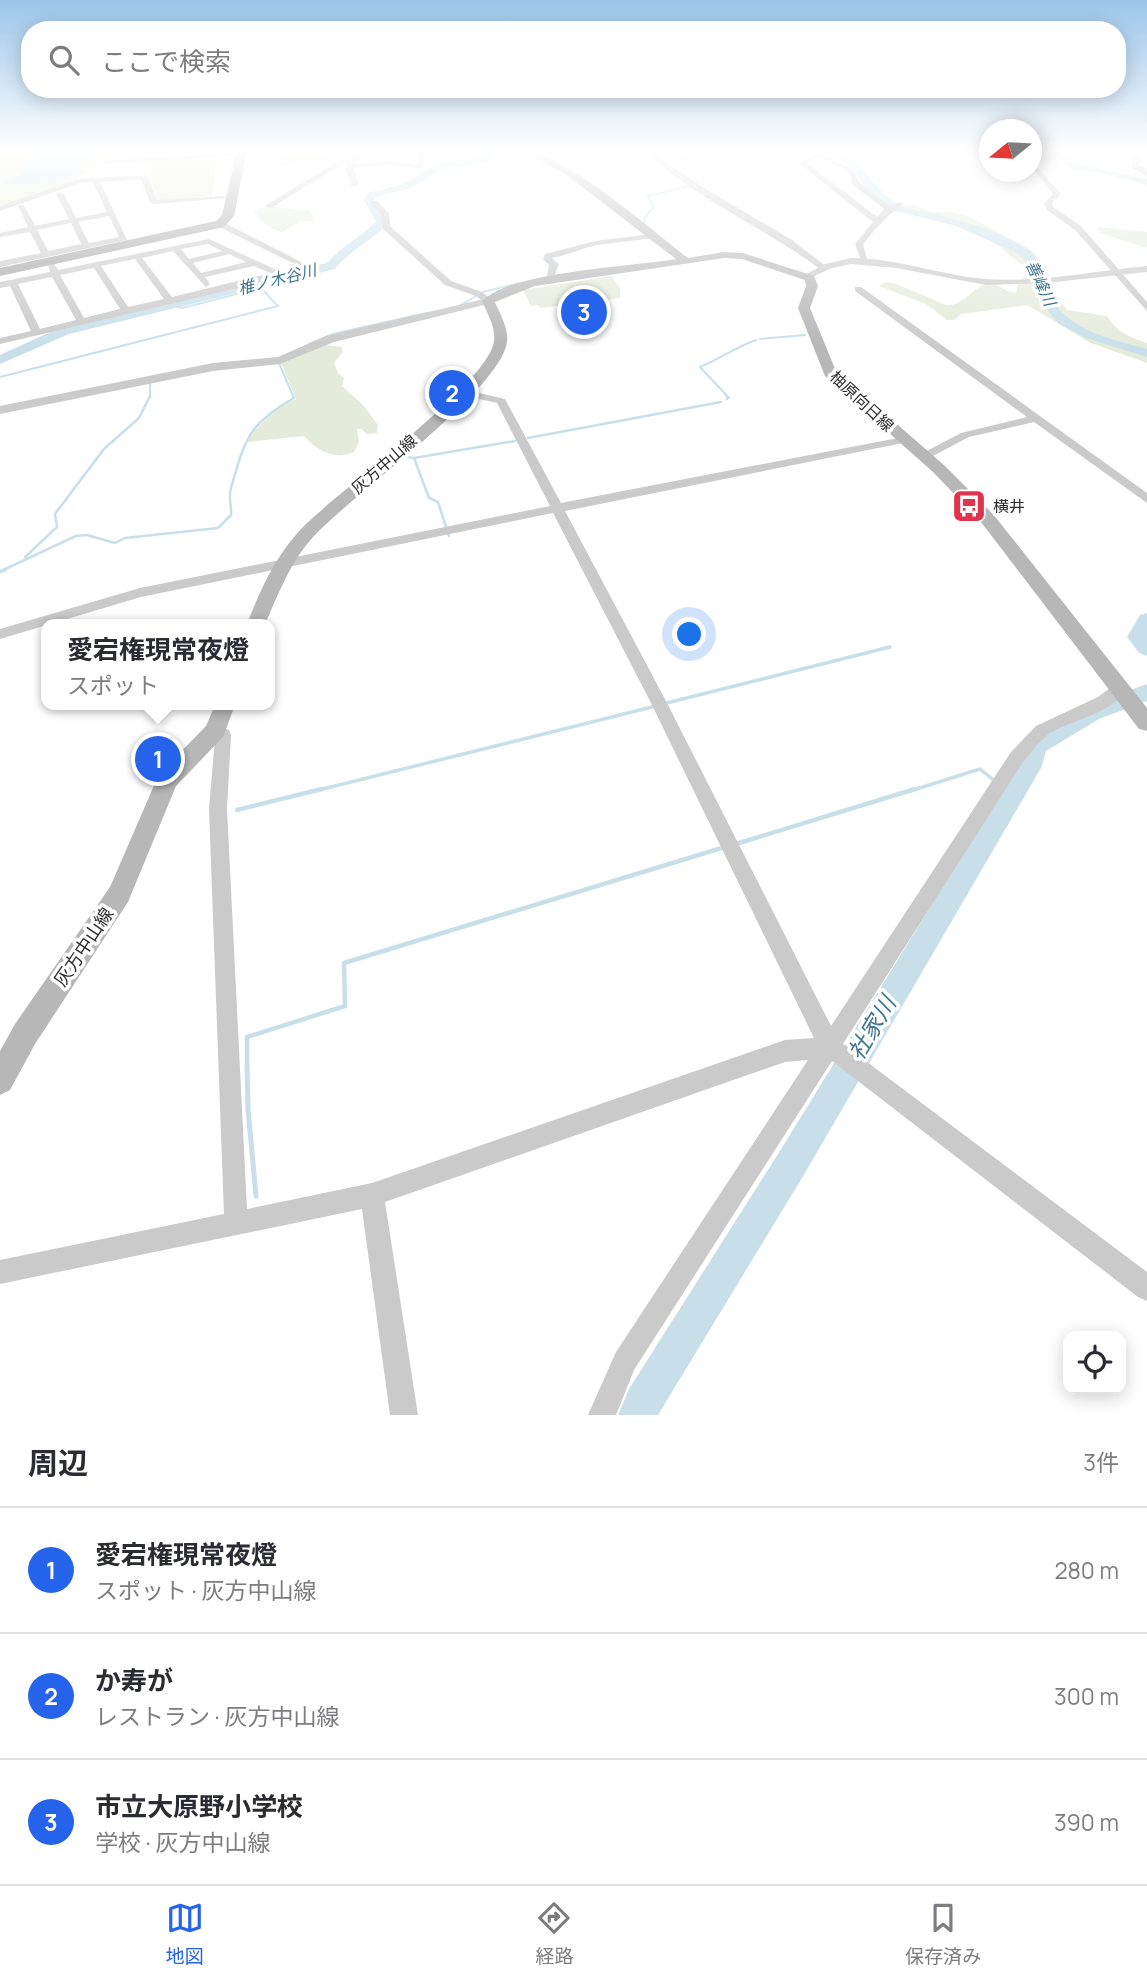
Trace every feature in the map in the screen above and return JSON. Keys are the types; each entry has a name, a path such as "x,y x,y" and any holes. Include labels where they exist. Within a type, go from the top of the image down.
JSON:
{"main road":[{"path":"218,216 220,224"},
{"path":"2,266 50,263 220,224 228,216"},
{"path":"626,216 685,261"},
{"path":"488,301 510,290 550,281 740,255 816,272"},
{"name":"柚原向日線","path":"816,272 813,286 805,300 805,312 830,373 955,484 995,527 1147,723"},
{"name":"灰方中山線","path":"258,619 284,562 308,531 466,393 492,365 500,348 500,330 488,301"},
{"name":"灰方中山線","path":"0,1080 26,1034 119,894 167,781 215,731 223,710"}],"street":[{"path":"27,216 82,322"},
{"path":"71,216 86,246"},
{"path":"0,235 101,216"},
{"path":"0,285 13,283 86,246 124,239 113,216"},
{"path":"385,216 386,227 448,283 479,294 488,301"},
{"path":"745,216 789,242 816,272 833,263 865,261 900,265 972,281 1052,278 1147,269"},
{"path":"870,216 879,223"},
{"path":"865,261 859,244 885,216"},
{"path":"1064,216 1147,308"},
{"path":"0,341 304,270 307,265 220,224"},
{"path":"550,281 553,264 547,259 548,256 595,243 652,236"},
{"path":"50,263 96,265 209,241 280,275"},
{"path":"175,248 212,291"},
{"path":"186,262 231,251"},
{"path":"0,253 2,266"},
{"path":"137,256 170,301"},
{"path":"199,276 254,263"},
{"path":"96,265 127,312"},
{"path":"13,283 37,333"},
{"path":"858,289 1144,494 1147,499"},
{"path":"0,410 213,367 281,360 330,339 488,301"},
{"path":"466,393 501,401 658,701 830,1047 1147,1288"},
{"path":"923,457 965,435 1037,418"},
{"path":"51,619 139,593 284,562 903,440"},
{"path":"0,634 41,622"},
{"path":"597,1413 625,1361 1017,757 1049,726 1104,701 1119,690"},
{"path":"215,731 223,735 224,749 218,809 236,1224"},
{"path":"0,1272 372,1195 785,1051 830,1047"},
{"path":"372,1195 404,1415"}],"green space":[{"path":"258,216 313,216 315,221 300,222 282,232 266,225"},
{"path":"928,216 971,217 1034,253 1047,268 1053,290 1067,310 1107,316 1124,333 1147,343 1147,363 1091,343 1027,305 961,314 954,320 947,320 926,304 879,286 886,282 894,283 946,305 958,303 979,287 989,284 1016,293 1019,282 1029,271 1000,247 965,225"},
{"path":"1098,227 1147,232 1147,248 1100,233"},
{"path":"611,276 620,287 620,298 541,308 538,305 531,306 523,290"},
{"path":"326,345 342,347 342,353 334,363 338,373 344,378 342,386 363,405 378,425 377,433 366,434 362,429 357,429 359,442 354,452 339,455 320,450 304,436 248,442 249,436 277,408 296,399 281,363"}],"waterway":[{"name":"椎ノ木谷川","path":"0,360 64,331 331,266 341,254 362,242 382,223 378,216"},
{"path":"643,226 646,216"},
{"name":"善峰川","path":"928,216 960,224 1023,251 1036,267 1046,300 1064,321 1091,336 1147,353"},
{"path":"558,256 581,249"},
{"path":"553,260 558,264 553,276"},
{"path":"461,305 483,292 519,283"},
{"path":"0,377 278,306 261,288 182,308 171,305"},
{"path":"309,344 333,334 426,313"},
{"path":"760,339 805,335"},
{"path":"729,398 700,367 756,340"},
{"path":"282,361 279,363 294,398"},
{"path":"150,384 150,396"},
{"path":"25,557 57,527 55,514 104,449 139,418 150,396"},
{"path":"1,571 76,536 87,535 115,543 125,538 218,528 231,515 231,488 250,434 267,416 294,398"},
{"path":"528,438 721,402"},
{"path":"414,458 515,441"},
{"path":"400,456 414,458"},
{"path":"414,458 429,498 438,502 449,536"},
{"path":"0,572 5,570"},
{"name":"善峰川","path":"1147,620 1138,637 1147,648"},
{"path":"663,704 890,647"},
{"name":"社家川","path":"638,1415 1033,761 1034,746 1091,713 1147,692"},
{"path":"315,791 656,706"},
{"path":"910,791 980,769 996,782"},
{"path":"1002,786 1008,791"},
{"path":"237,810 322,789"},
{"path":"736,844 915,789"},
{"name":"社家川","path":"1006,789 1012,794"},
{"path":"247,1065 247,1037 345,1006 344,963 725,847"},
{"path":"247,1065 256,1196"}],"place":[{"name":"市立大原野小学校","path":"584,312"},
{"name":"か寿が","path":"452,393"},
{"name":"横井","path":"969,506"},
{"name":"愛宕権現常夜燈","path":"158,759"}]}
